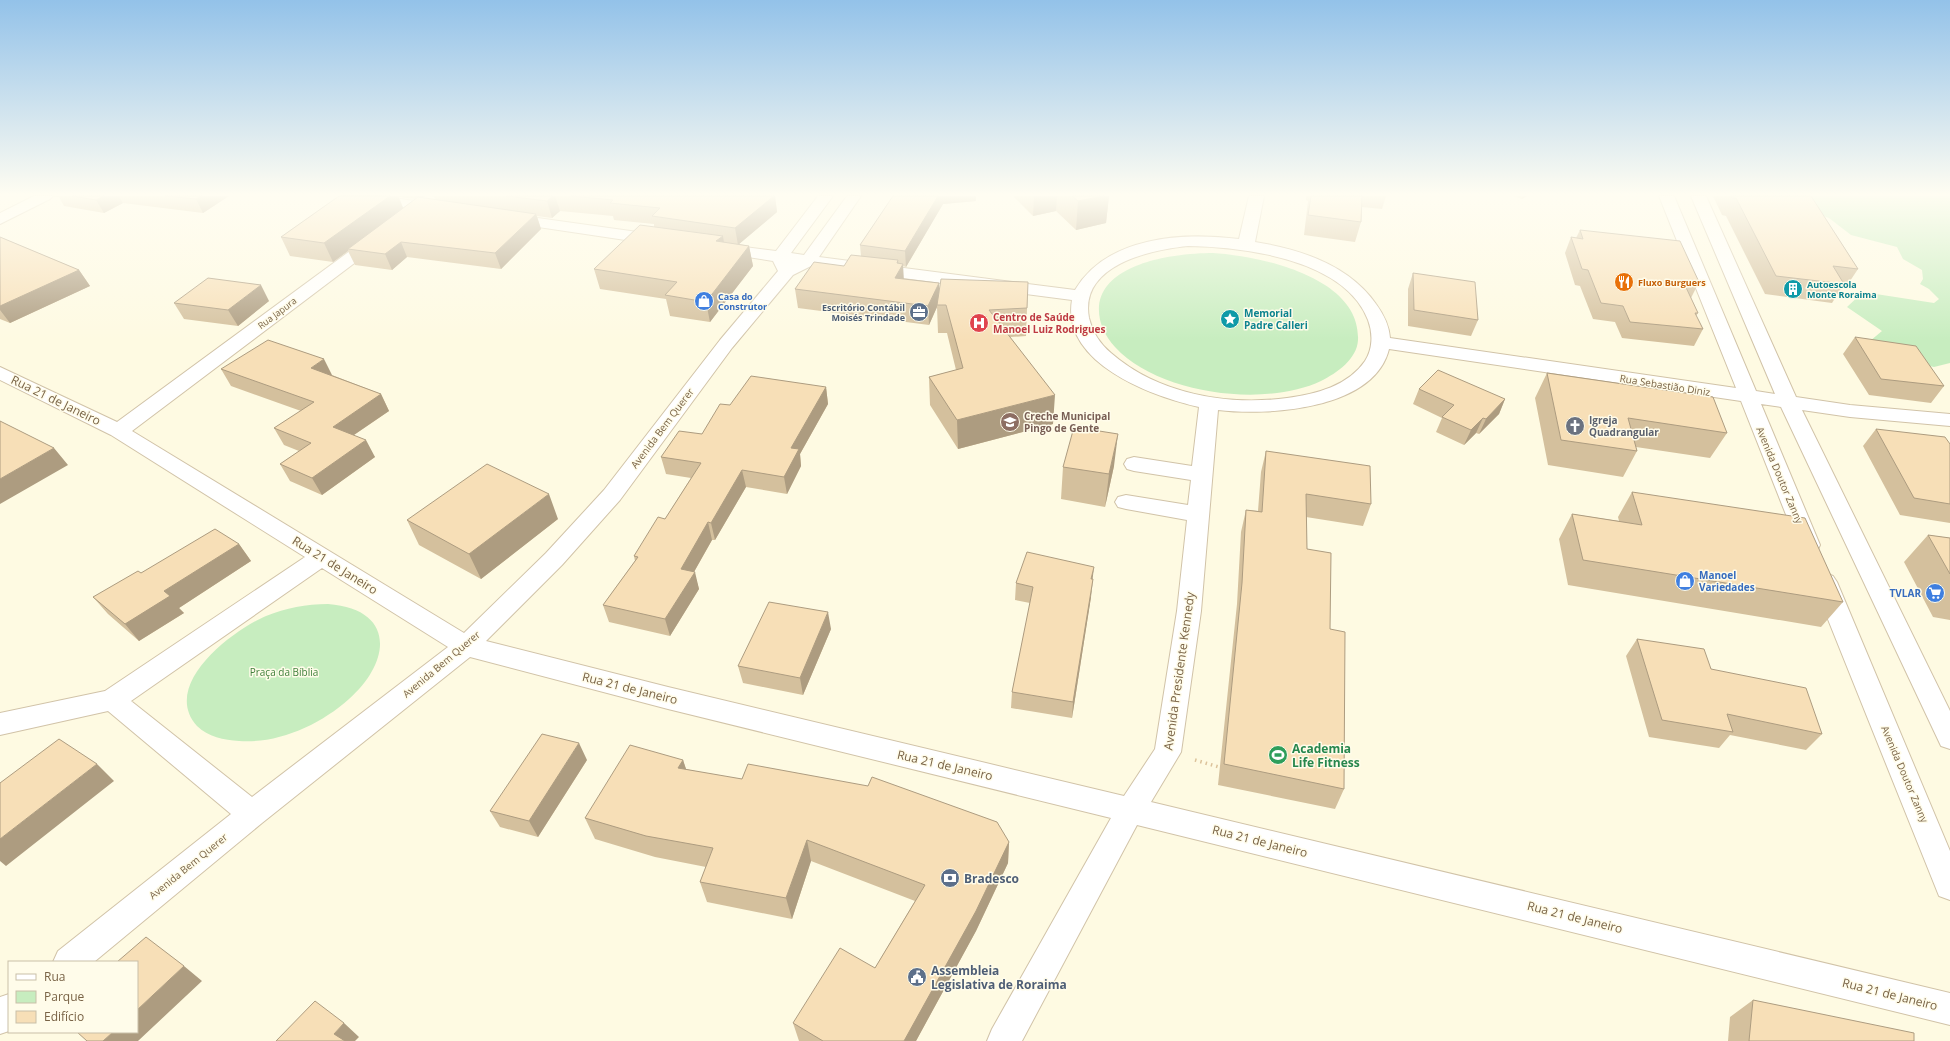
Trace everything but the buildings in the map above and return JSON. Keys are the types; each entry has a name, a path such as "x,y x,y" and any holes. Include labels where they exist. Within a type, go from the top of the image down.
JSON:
{"street":[{"name":"Rua Japura","path":"118,431 370,245"},
{"name":"Avenida Bem Querer","path":"70,961 252,814 466,646 554,559 612,495 726,344 784,264 796,245"},
{"name":"Avenida Bem Querer","path":"784,264 809,260 820,245"},
{"path":"1163,245 1136,251 1116,259 1100,269 1088,282 1081,296 1078,312 1082,329 1098,351 1110,362 1127,374 1153,387 1209,402 1242,406 1275,405 1305,401 1332,393 1352,383 1366,371 1376,357 1381,342 1380,327 1374,312 1363,298 1348,284 1324,269 1295,256 1248,245"},
{"name":"Avenida Doutor Zanny","path":"1687,245 1950,886"},
{"path":"1720,245 1788,401 1950,738"},
{"path":"702,246 784,264"},
{"path":"809,260 1081,296"},
{"name":"Rua Sebastião Diniz","path":"1381,342 1748,397 1788,401 1850,412 1950,420"},
{"name":"Rua 21 de Janeiro","path":"0,373 118,431 466,646 668,698 1131,809 1950,1009"},
{"name":"Avenida Presidente Kennedy","path":"1004,1041 1131,809 1168,752 1189,611 1209,402"},
{"path":"1134,464 1202,474"},
{"path":"1126,502 1198,514"},
{"path":"0,724 112,700 322,557"},
{"path":"112,700 252,814"},
{"path":"0,1018 8,1011"}],"green space":[{"path":"1888,245 1950,245 1950,363 1934,367 1890,357 1864,346 1882,331 1847,307 1863,292 1934,303 1939,299 1929,289 1920,284 1923,279 1922,270 1903,259 1897,247"},
{"path":"1199,253 1213,253 1256,259 1280,265 1304,274 1326,286 1343,300 1355,318 1358,340 1357,347 1350,359 1339,370 1327,378 1298,389 1271,394 1242,394 1213,392 1184,386 1157,376 1134,363 1115,347 1102,328 1099,312 1099,306 1104,291 1114,279 1128,269 1163,258"},
{"name":"Praça da Bíblia","path":"328,604 350,608 366,616 375,626 380,639 379,654 373,669 363,684 349,699 312,725 283,736 269,739 254,741 228,740 206,733 197,726 188,710 188,693 194,677 205,661 220,646 236,633 266,616 296,607"}],"place":[{"name":"Fluxo Burguers","path":"1624,282"},
{"name":"Autoescola Monte Roraima","path":"1793,289"},
{"name":"Casa do Construtor","path":"704,301"},
{"name":"Escritório Contábil Moisés Trindade","path":"919,312"},
{"name":"Memorial Padre Calleri","path":"1230,319"},
{"name":"Centro de Saúde Manoel Luiz Rodrigues","path":"979,323"},
{"name":"Creche Municipal Pingo de Gente","path":"1010,422"},
{"name":"Igreja Quadrangular","path":"1575,426"},
{"name":"Manoel Variedades","path":"1685,581"},
{"name":"TVLAR","path":"1935,593"},
{"name":"Academia Life Fitness","path":"1278,755"},
{"name":"Bradesco","path":"950,878"},
{"name":"Assembleia Legislativa de Roraima","path":"917,977"}]}
